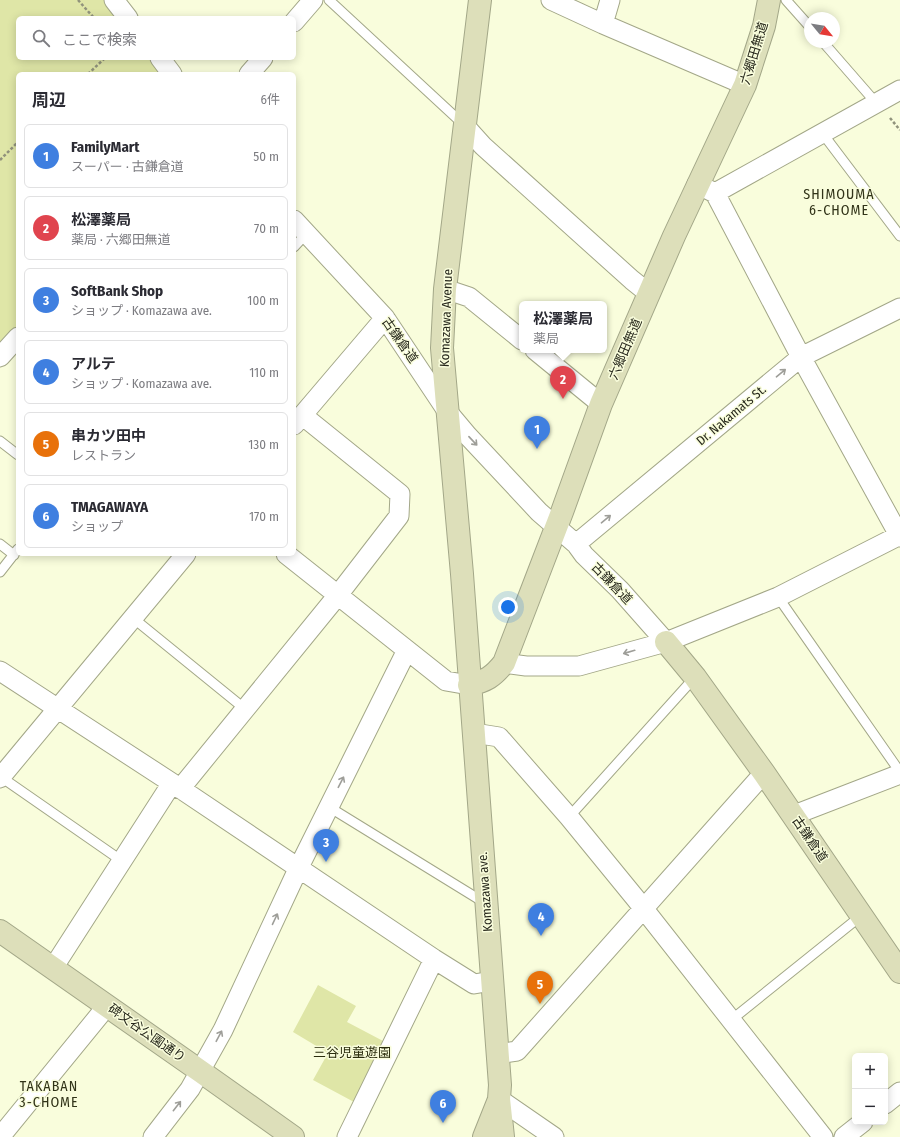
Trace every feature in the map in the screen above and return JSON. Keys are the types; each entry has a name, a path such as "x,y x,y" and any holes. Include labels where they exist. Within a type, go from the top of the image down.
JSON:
{"street":[{"path":"114,0 126,16"},
{"path":"296,20 313,0"},
{"name":"Komazawa Avenue","path":"469,685 462,574 442,348 445,289 480,0"},
{"path":"551,0 745,85"},
{"path":"603,24 610,0"},
{"name":"六郷田無道","path":"469,685 483,681 496,674 504,663 556,528 601,404 650,292 706,189 745,85 764,26 769,0"},
{"path":"162,60 170,72"},
{"path":"251,72 261,60"},
{"path":"504,663 526,666 579,666 666,642 778,597 900,536 706,189 823,134 900,90"},
{"path":"465,126 483,146 563,218 642,288 650,292"},
{"name":"古鎌倉道","path":"296,227 300,240 385,318 447,412 533,506 556,528 576,544 620,590 695,677 794,815 900,972"},
{"path":"445,289 469,297 519,338"},
{"name":"Dr. Nakamats St.","path":"576,544 801,357 900,308"},
{"path":"53,968 122,861 176,786 245,709 338,595 399,516 400,494 298,420 385,318"},
{"path":"0,357 16,340"},
{"path":"539,353 601,404"},
{"path":"0,778 184,556"},
{"path":"289,556 446,681 469,685"},
{"path":"153,1137 190,1089 223,1030 328,807 407,650"},
{"path":"0,671 176,786 434,959 474,984 492,981"},
{"name":"Komazawa ave.","path":"469,685 474,733 500,1085 499,1099"},
{"path":"474,733 499,737 569,817 822,1137"},
{"path":"497,1054 516,1051 644,910 764,773"},
{"path":"794,815 900,773"},
{"name":"碑文谷公園通り","path":"0,931 293,1137"},
{"path":"347,1137 434,959"},
{"path":"0,1137 107,1006"},
{"path":"888,1102 900,1092"},
{"path":"484,1137 499,1099"},
{"path":"499,1099 503,1137"},
{"path":"499,1099 554,1137"},
{"path":"844,1137 859,1125"}],"lane":[{"path":"329,0 465,126"},
{"path":"786,0 804,20"},
{"path":"828,48 877,104"},
{"path":"823,134 900,236"},
{"path":"0,442 16,454"},
{"path":"0,544 16,552 0,572"},
{"path":"778,597 900,773"},
{"path":"133,618 245,709"},
{"path":"569,817 695,677"},
{"path":"0,778 122,861"},
{"path":"328,807 486,903"},
{"path":"730,1021 862,915"}],"path":[{"path":"78,0 92,16"},
{"path":"90,72 103,60"},
{"path":"0,160 16,144"}],"green space":[{"path":"0,0 107,0 120,16 16,16 16,60 155,60 164,72 16,72 16,329 0,347"},
{"name":"三谷児童遊園","path":"318,985 356,1006 347,1022 385,1042 354,1102 313,1080 328,1053 293,1032"}],"place":[{"name":"松澤薬局","path":"563,399"},
{"name":"FamilyMart","path":"537,449"},
{"name":"SoftBank Shop","path":"326,862"},
{"name":"アルテ","path":"541,936"},
{"name":"串カツ田中","path":"540,1004"},
{"name":"TMAGAWAYA","path":"443,1123"}],"district":[{"name":"SHIMOUMA 6-CHOME","path":"839,202"},
{"name":"TAKABAN 3-CHOME","path":"49,1094"}]}
